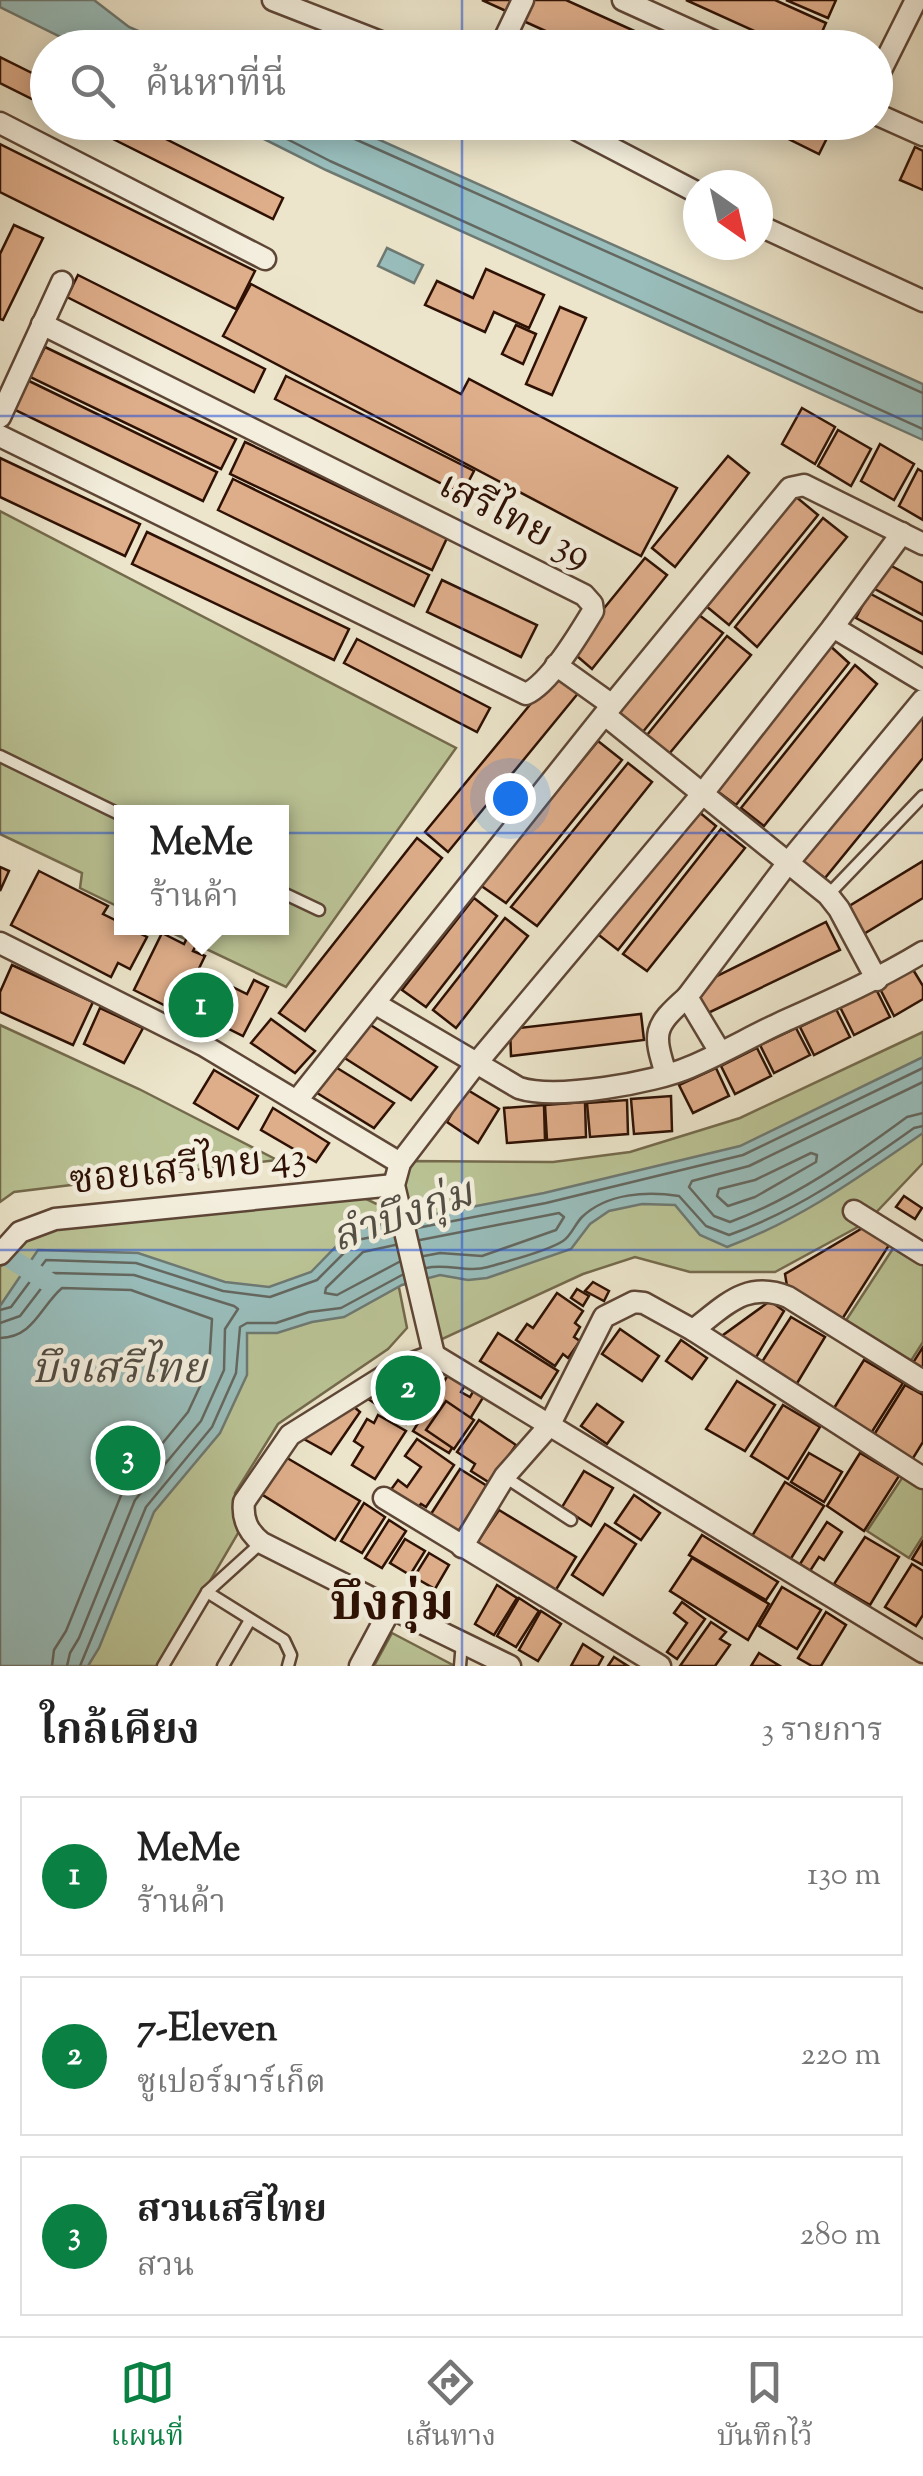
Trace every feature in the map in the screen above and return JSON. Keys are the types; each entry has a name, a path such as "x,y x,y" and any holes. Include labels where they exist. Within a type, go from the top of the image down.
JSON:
{"street":[{"path":"274,0 350,30"},
{"path":"509,30 523,0"},
{"path":"623,0 689,30"},
{"path":"893,49 920,0"},
{"path":"893,122 923,135"},
{"path":"0,123 30,138"},
{"path":"33,140 265,259"},
{"path":"596,140 683,185"},
{"path":"773,232 923,301"},
{"path":"0,416 62,282"},
{"name":"เสรีไทย 39","path":"0,436 526,694 556,665 593,611 584,596 42,324"},
{"path":"298,1099 790,488 804,485 923,544"},
{"path":"902,532 703,793 475,1064 400,1162 394,1185 434,1356 923,1652"},
{"path":"833,627 923,681"},
{"path":"556,665 828,895 876,980"},
{"path":"666,1074 656,1040 660,1024 686,998 788,864 923,700"},
{"path":"0,943 203,1044 400,1162"},
{"path":"376,1004 475,1064 535,1093 554,1094 688,1068 876,980 923,952"},
{"path":"686,998 720,1052"},
{"name":"ซอยเสรีไทย 43","path":"0,1254 20,1232 54,1219 394,1185"},
{"path":"854,1211 923,1254"},
{"path":"693,1330 748,1292 771,1290 923,1381"},
{"path":"462,1546 505,1476 549,1426 604,1317 618,1307 644,1303 693,1330 923,1478"},
{"path":"434,1356 394,1370 290,1435 244,1502 243,1512 250,1533 262,1542 510,1666"},
{"path":"384,1498 660,1666"},
{"path":"360,1666 392,1608"}],"lane":[{"path":"0,756 114,811"},
{"path":"828,895 923,796"},
{"path":"289,896 319,910"},
{"path":"505,1476 571,1520"},
{"path":"162,1666 207,1592 262,1542"},
{"path":"207,1592 284,1640 291,1655 288,1666"},
{"path":"223,1666 250,1620"},
{"path":"460,1666 462,1640"}],"green space":[{"path":"0,511 456,748 286,987 177,935 289,935 289,805 114,805 114,905 80,888 82,873 0,834"},
{"path":"0,1025 139,1089 277,1160 14,1192 0,1202"},
{"path":"923,1032 923,1163 867,1222 775,1272 690,1272 635,1257 583,1274 438,1341 401,1186 410,1161 553,1162 630,1152 740,1118"},
{"path":"356,1194 383,1207 407,1328 388,1349 278,1424 235,1493 236,1511 244,1523 160,1666 0,1666 0,1267 37,1226"},
{"path":"894,1247 923,1265 923,1342 907,1367 843,1325"},
{"path":"904,1475 923,1488 923,1536 909,1558 867,1531"},
{"path":"392,1633 455,1666 374,1666"}],"water":[{"path":"0,0 94,0 136,30 47,30 0,7"},
{"path":"266,140 380,140 923,384 923,440"},
{"path":"387,248 423,265 414,283 378,266"},
{"name":"บึงเสรีไทย","path":"923,1057 923,1133 828,1196 754,1236 727,1247 700,1235 675,1205 642,1204 609,1211 590,1224 571,1249 487,1278 468,1280 440,1275 402,1285 344,1317 277,1333 247,1333 247,1375 220,1433 154,1512 99,1648 88,1666 0,1666 0,1306 38,1250 138,1253 225,1282 269,1287 311,1272 352,1230 544,1193 740,1146"}],"building":[{"path":"482,0 511,0 506,11"},
{"path":"527,0 566,0 632,30 543,30 519,19"},
{"path":"686,0 775,0 826,23 823,30 752,30"},
{"path":"786,0 836,0 828,18"},
{"path":"0,57 30,72 30,98 0,83"},
{"path":"115,140 168,140 283,198 273,219"},
{"path":"791,140 826,140 819,154"},
{"path":"0,144 255,271 236,309 0,192"},
{"path":"915,147 923,151 923,190 900,180"},
{"path":"14,225 43,238 3,320 0,254"},
{"path":"486,269 544,295 529,328 494,312 485,332 425,305 437,281 473,298"},
{"path":"78,275 265,369 254,392 67,297"},
{"path":"251,284 461,394 469,379 677,488 641,556 223,336"},
{"path":"560,307 586,318 552,395 526,384"},
{"path":"516,325 536,334 523,364 502,354"},
{"path":"45,347 236,439 221,469 30,377"},
{"path":"286,376 474,471 462,494 275,399"},
{"path":"27,380 217,472 203,501 13,409"},
{"path":"802,408 835,427 815,464 782,444"},
{"path":"838,430 871,449 851,486 818,466"},
{"path":"245,442 447,538 432,570 230,474"},
{"path":"880,444 914,464 894,500 861,481"},
{"path":"728,456 749,473 675,567 652,548"},
{"path":"0,458 140,524 125,556 0,497"},
{"path":"918,469 923,472 923,520 899,506"},
{"path":"233,479 429,575 414,606 218,510"},
{"path":"795,496 818,515 729,625 706,606"},
{"path":"823,518 847,537 757,647 735,627"},
{"path":"147,532 349,629 334,660 132,564"},
{"path":"645,558 667,575 592,669 570,650"},
{"path":"886,563 923,583 923,615 873,588"},
{"path":"442,580 537,625 521,657 427,612"},
{"path":"869,593 923,622 923,654 856,618"},
{"path":"699,615 723,633 642,733 619,713"},
{"path":"727,636 751,655 669,754 647,735"},
{"path":"357,639 490,708 477,732 344,663"},
{"path":"828,644 849,663 736,805 713,788"},
{"path":"855,665 877,684 764,826 741,808"},
{"path":"557,672 580,691 448,852 425,832"},
{"path":"923,707 923,758 825,878 799,860"},
{"path":"598,741 622,760 506,903 480,885"},
{"path":"628,763 652,782 537,926 511,907"},
{"path":"693,807 716,826 618,950 595,932"},
{"path":"721,829 745,848 647,971 623,954"},
{"path":"417,838 442,858 305,1031 279,1013"},
{"path":"923,861 923,898 862,935 846,908"},
{"path":"0,867 9,871 0,891"},
{"path":"39,871 108,906 103,914 114,920 114,935 147,937 130,969 118,963 111,977 11,925"},
{"path":"474,898 497,916 426,1007 402,990"},
{"path":"505,918 528,936 456,1028 433,1010"},
{"path":"826,922 840,950 708,1013 695,987"},
{"path":"161,935 184,944 188,936 198,941 193,951 205,956 178,1012 134,990"},
{"path":"909,963 923,986 923,999 894,1016 877,983"},
{"path":"12,965 93,1002 73,1045 0,1012 0,992"},
{"path":"200,971 247,994 254,980 268,987 243,1036 183,1006"},
{"path":"876,989 890,1017 854,1035 840,1007"},
{"path":"100,1008 143,1028 124,1063 84,1044"},
{"path":"836,1009 850,1037 814,1055 800,1027"},
{"path":"641,1014 644,1040 511,1056 510,1029"},
{"path":"271,1019 315,1051 295,1073 251,1043"},
{"path":"369,1024 437,1067 411,1100 343,1057"},
{"path":"796,1028 810,1055 774,1073 760,1045"},
{"path":"757,1048 771,1076 735,1094 721,1066"},
{"path":"329,1063 394,1103 374,1128 309,1088"},
{"path":"716,1068 729,1096 693,1113 679,1085"},
{"path":"214,1070 258,1096 238,1129 194,1103"},
{"path":"466,1089 499,1109 478,1143 447,1122"},
{"path":"671,1096 672,1131 634,1134 631,1099"},
{"path":"627,1100 628,1134 590,1137 587,1103"},
{"path":"585,1102 586,1137 547,1140 545,1105"},
{"path":"544,1105 545,1140 507,1143 504,1108"},
{"path":"273,1108 329,1143 316,1162 261,1130"},
{"path":"904,1196 922,1208 915,1219 896,1207"},
{"path":"866,1226 891,1242 839,1324 788,1292 785,1274"},
{"path":"593,1282 609,1291 604,1301 585,1291"},
{"path":"577,1289 589,1296 583,1306 571,1298"},
{"path":"557,1293 583,1311 575,1323 580,1327 574,1337 580,1341 568,1358 563,1354 555,1366 516,1340 527,1324 533,1328"},
{"path":"770,1301 784,1311 755,1359 719,1338"},
{"path":"791,1317 825,1337 796,1385 760,1365"},
{"path":"620,1329 659,1356 642,1381 602,1354"},
{"path":"498,1333 558,1371 541,1398 480,1361"},
{"path":"681,1340 707,1358 692,1379 666,1361"},
{"path":"923,1347 923,1378 909,1369"},
{"path":"864,1360 903,1383 868,1438 831,1413"},
{"path":"423,1367 441,1380 406,1424 365,1397"},
{"path":"448,1375 465,1385 461,1392 470,1397 474,1390 484,1396 449,1453 413,1431"},
{"path":"737,1381 775,1405 745,1451 706,1429"},
{"path":"905,1385 923,1395 923,1442 910,1463 872,1438"},
{"path":"446,1401 474,1420 454,1449 426,1430"},
{"path":"597,1404 623,1422 607,1444 581,1426"},
{"path":"783,1405 820,1427 788,1479 751,1456"},
{"path":"353,1406 360,1412 331,1454 302,1438"},
{"path":"378,1415 406,1431 375,1479 352,1465 363,1447 354,1441 367,1419 374,1423"},
{"path":"479,1420 516,1445 490,1483 471,1471 475,1464 457,1452"},
{"path":"417,1439 454,1465 426,1507 421,1504 417,1509 390,1491 398,1480 407,1487 421,1467 405,1456"},
{"path":"809,1453 842,1472 824,1502 791,1482"},
{"path":"860,1453 899,1476 864,1531 827,1506"},
{"path":"282,1455 360,1501 335,1540 258,1492"},
{"path":"460,1469 487,1486 458,1532 431,1514"},
{"path":"584,1471 613,1488 591,1526 562,1507"},
{"path":"785,1482 824,1506 790,1560 752,1536"},
{"path":"634,1495 660,1513 641,1540 615,1523"},
{"path":"364,1503 385,1517 362,1553 341,1541"},
{"path":"499,1510 576,1557 554,1593 476,1544"},
{"path":"389,1520 406,1531 382,1568 365,1558"},
{"path":"827,1522 842,1532 824,1560 819,1557 810,1571 800,1564"},
{"path":"605,1524 636,1544 603,1595 572,1575"},
{"path":"702,1535 778,1582 766,1600 689,1555"},
{"path":"865,1537 899,1557 870,1605 834,1584"},
{"path":"405,1539 425,1551 410,1575 390,1563"},
{"path":"923,1541 923,1565 912,1559"},
{"path":"429,1553 449,1565 435,1589 414,1577"},
{"path":"692,1558 769,1604 748,1640 670,1591"},
{"path":"912,1564 923,1571 923,1615 916,1626 885,1607"},
{"path":"497,1585 517,1598 494,1635 475,1624"},
{"path":"782,1587 821,1610 797,1649 759,1626"},
{"path":"519,1598 539,1611 516,1647 497,1636"},
{"path":"682,1602 705,1619 677,1659 667,1652 687,1623 674,1613"},
{"path":"541,1611 561,1624 538,1661 519,1650"},
{"path":"826,1612 846,1625 821,1666 812,1666 798,1658"},
{"path":"711,1622 726,1632 720,1639 730,1645 715,1666 680,1666"},
{"path":"583,1644 603,1657 598,1666 571,1666"},
{"path":"759,1653 780,1666 751,1666"},
{"path":"614,1657 628,1666 608,1666"}],"waterway":[{"path":"0,1252 50,1283"}],"place":[{"name":"MeMe","path":"201,1005"},
{"name":"7-Eleven","path":"408,1388"},
{"name":"สวนเสรีไทย","path":"128,1458"}],"district":[{"name":"บึงกุ่ม","path":"392,1607"}],"water label":[{"name":"ลำบึงกุ่ม","path":"403,1218"}]}
